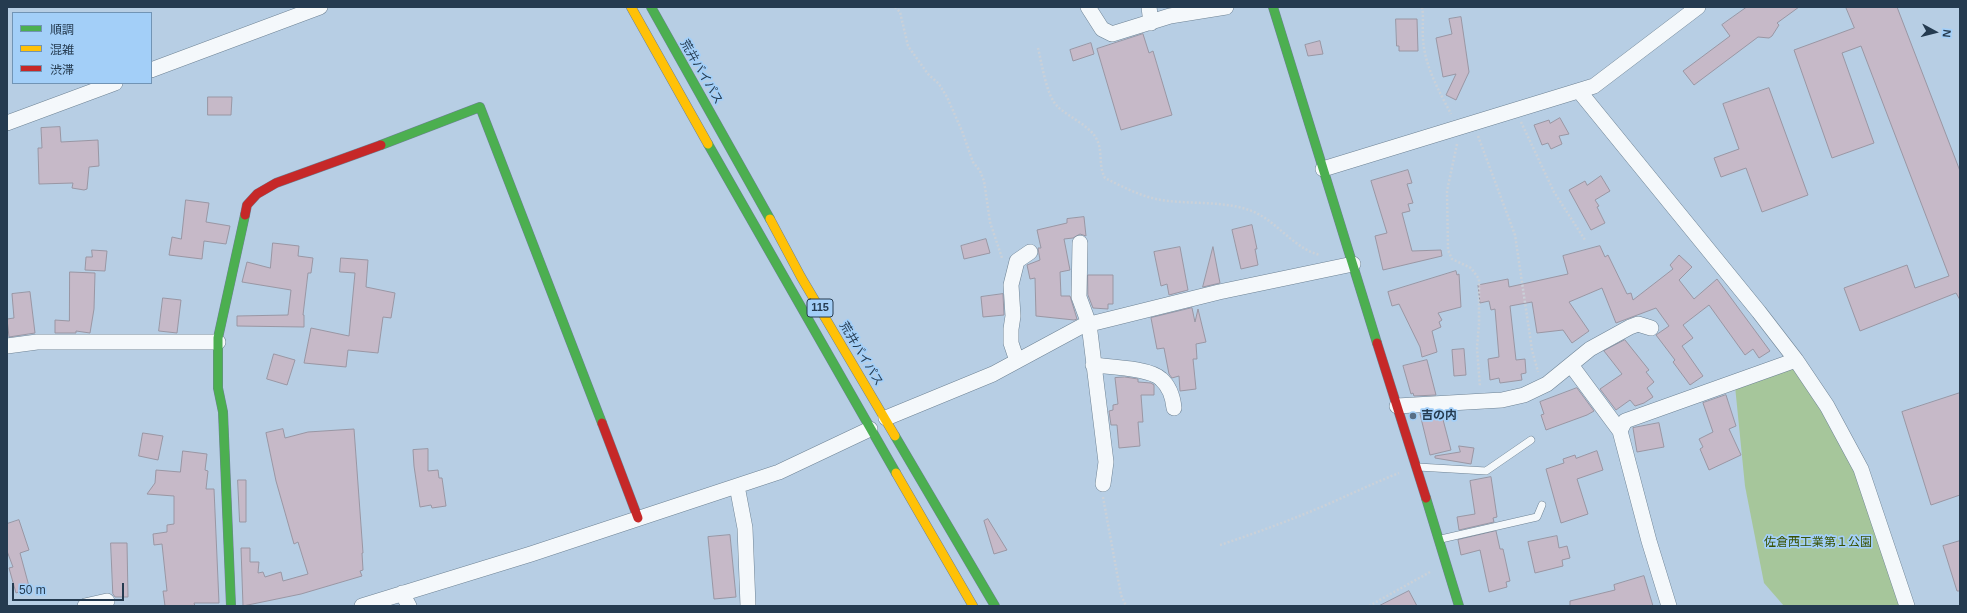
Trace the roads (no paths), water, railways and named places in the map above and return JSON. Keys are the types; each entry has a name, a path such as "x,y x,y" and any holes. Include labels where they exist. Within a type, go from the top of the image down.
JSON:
{"main road":[{"name":"115","path":"631,7 870,429 973,606"},
{"name":"荒井バイパス","path":"651,7 735,154 801,278 886,418 995,606"},
{"path":"1273,7 1323,169 1346,265 1397,406 1459,606"},
{"path":"231,606 223,412 218,388 217,365 218,342 247,205 256,194 276,183 480,108 638,518"}],"street":[{"path":"152,70 320,7"},
{"path":"1088,7 1102,29 1112,34 1170,16 1226,7"},
{"path":"1149,7 1150,23"},
{"path":"1323,169 1594,86 1698,7"},
{"path":"7,123 112,84"},
{"path":"1579,91 1702,241 1796,360 1827,406 1861,469 1907,606"},
{"path":"1080,243 1079,297 1089,324 1106,462 1103,484"},
{"path":"1017,361 1011,343 1013,316 1011,285 1017,261 1030,252"},
{"path":"886,418 993,374 1089,324 1218,292 1346,265"},
{"path":"1397,406 1481,402 1502,400 1524,395 1542,386 1590,349 1630,327 1638,324 1651,328"},
{"path":"7,346 37,342 218,342"},
{"path":"1620,431 1625,421 1630,418 1796,360"},
{"path":"1094,365 1150,373 1161,379 1173,400 1174,408"},
{"path":"1571,365 1620,431 1649,541 1669,606"},
{"path":"362,606 406,600 531,554 779,472 870,429"},
{"path":"737,486 745,528 748,606"},
{"path":"85,606 107,601"}],"lane":[{"path":"1416,467 1486,471 1531,440"},
{"path":"1439,540 1537,517 1542,505"}],"place":[{"name":"吉の内","path":"1413,416"}],"park label":[{"name":"佐倉西工業第１公園","path":"1818,543"}]}
